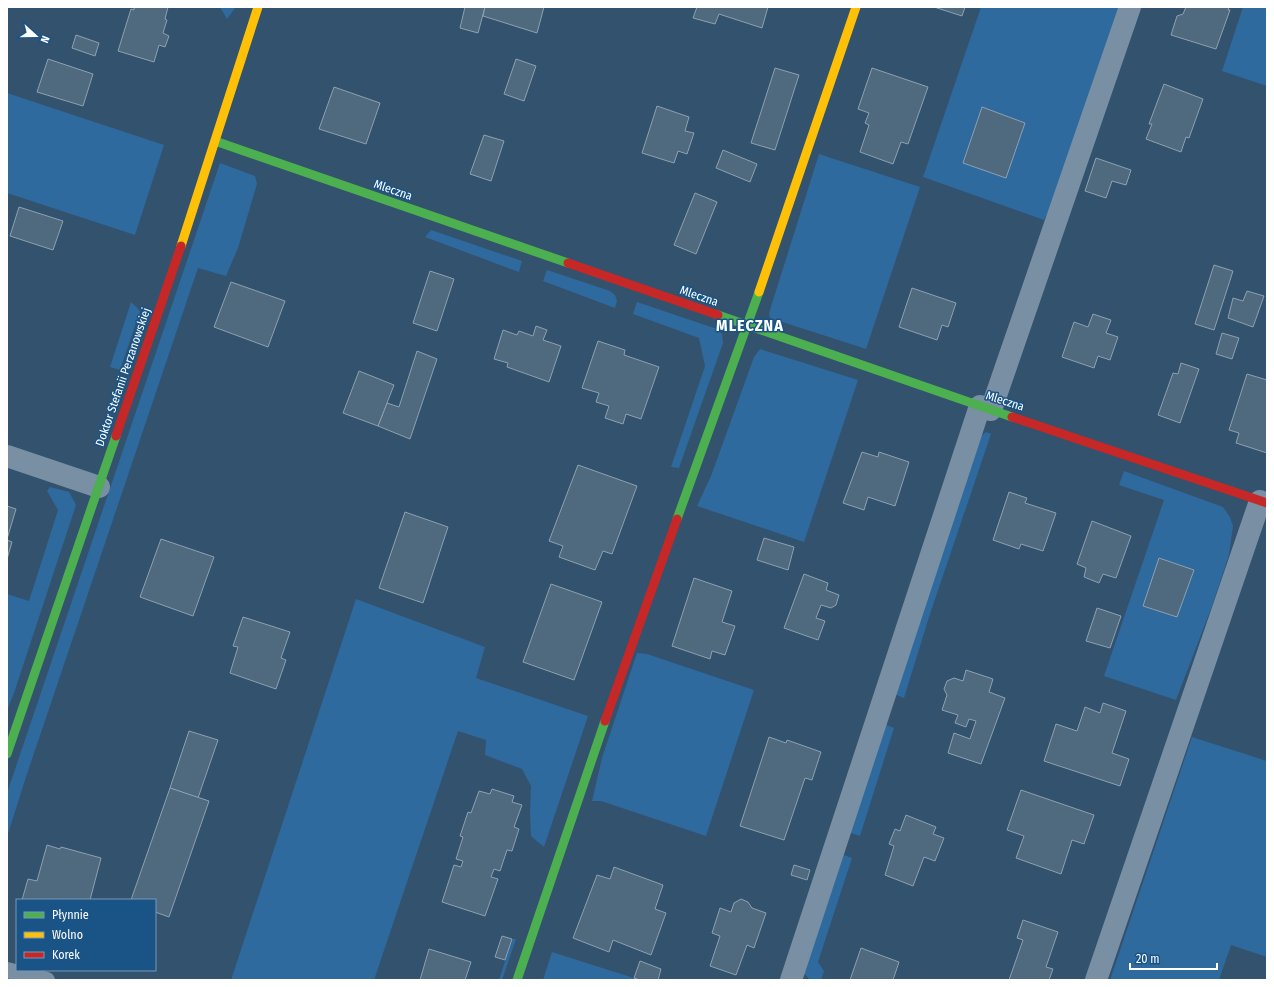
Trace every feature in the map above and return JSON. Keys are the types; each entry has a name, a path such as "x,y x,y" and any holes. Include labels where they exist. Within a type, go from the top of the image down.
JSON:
{"street":[{"name":"Doktor Stefanii Perzanowskiej","path":"7,754 99,487 215,141 258,7"},
{"path":"517,980 606,716 747,326 856,7"},
{"path":"790,980 986,408 1130,7"},
{"name":"Mleczna","path":"215,141 747,326 1263,502"},
{"path":"7,456 99,487"},
{"path":"1096,980 1263,502"}],"lane":[{"path":"7,970 47,980"}],"shaded area":[{"path":"220,7 236,7 227,19"},
{"path":"981,7 1120,7 1052,204 1044,220 923,177"},
{"path":"1243,7 1267,7 1267,86 1222,71"},
{"path":"7,93 164,145 135,235 7,193"},
{"path":"819,154 920,187 866,349 770,318 769,313"},
{"path":"220,163 255,176 257,184 238,248 226,276 198,268 7,837 7,793"},
{"path":"431,230 522,261 519,272 425,237"},
{"path":"547,270 610,291 615,295 617,301 615,308 543,281"},
{"path":"131,302 140,311 120,370 110,367"},
{"path":"637,302 717,329 722,334 723,343 679,468 671,467 705,366 699,338 633,314"},
{"path":"760,349 858,380 804,542 697,506 711,476 754,357"},
{"path":"986,432 991,434 929,617 904,698 894,694 981,436"},
{"path":"1124,471 1223,507 1230,517 1233,526 1229,555 1212,606 1176,700 1104,676 1164,500 1119,485"},
{"path":"50,487 69,492 76,505 7,711 7,594 29,601 58,510 47,491"},
{"path":"356,599 485,647 476,678 588,716 544,847 531,836 531,786 522,769 485,755 486,740 458,731 374,980 231,980"},
{"path":"637,653 647,654 754,690 706,836 601,801 592,801 602,758"},
{"path":"882,723 894,728 860,836 847,832"},
{"path":"1192,737 1267,761 1267,957 1231,945 1219,980 1110,980"},
{"path":"841,854 852,858 818,962 824,971 821,980 810,980 801,970"},
{"path":"512,939 516,939 502,980 499,980"},
{"path":"552,952 640,980 543,980"}],"building":[{"path":"134,7 168,7 165,19 167,20 163,33 169,36 165,47 159,45 154,62 118,51 131,9 134,10"},
{"path":"465,7 485,7 478,33 460,28"},
{"path":"485,7 544,7 537,33 483,16"},
{"path":"697,7 768,7 762,28 719,14 715,24 693,18"},
{"path":"934,7 965,7 962,16"},
{"path":"1186,7 1229,7 1228,10 1230,10 1216,49 1171,35 1177,16 1183,14"},
{"path":"76,35 99,43 95,56 72,48"},
{"path":"48,59 93,74 83,106 37,92"},
{"path":"516,59 536,66 524,101 504,94"},
{"path":"775,68 799,75 775,150 751,143"},
{"path":"872,68 928,87 908,144 901,142 893,164 860,152 869,125 865,123 869,113 858,109"},
{"path":"1164,84 1203,99 1189,138 1186,137 1181,152 1146,139 1152,124 1149,124"},
{"path":"334,87 380,103 366,144 319,129"},
{"path":"657,106 689,117 685,131 694,133 687,154 678,151 674,163 642,153"},
{"path":"982,107 1025,123 1006,178 963,163"},
{"path":"484,135 504,141 491,181 470,174"},
{"path":"723,150 757,164 750,182 716,168"},
{"path":"1096,158 1131,170 1126,185 1112,181 1106,198 1085,191"},
{"path":"695,193 717,202 696,254 674,245"},
{"path":"19,207 63,221 53,250 10,236"},
{"path":"1214,265 1233,271 1214,330 1195,324"},
{"path":"430,271 454,279 437,331 413,323"},
{"path":"231,282 285,301 268,347 214,327"},
{"path":"912,288 956,303 948,327 942,325 937,340 899,327"},
{"path":"1247,291 1264,296 1253,327 1228,318 1233,298 1243,301"},
{"path":"1093,314 1111,320 1106,333 1118,337 1110,360 1098,356 1094,368 1062,357 1074,322 1088,327"},
{"path":"536,326 547,330 543,340 561,346 549,382 507,367 508,363 494,359 503,330 517,335 519,331 533,336"},
{"path":"1222,333 1239,338 1232,359 1216,354"},
{"path":"598,341 625,350 624,355 659,367 641,419 626,414 623,424 605,418 609,406 596,402 599,393 582,388"},
{"path":"417,351 437,359 410,439 378,426 387,403 399,407"},
{"path":"1181,363 1199,369 1180,423 1158,415 1173,373 1178,374"},
{"path":"359,371 394,385 378,426 343,413"},
{"path":"1247,374 1267,380 1267,453 1236,443 1239,433 1229,430"},
{"path":"862,452 878,457 879,452 909,462 895,506 868,497 864,510 843,503"},
{"path":"578,465 637,486 612,554 603,551 595,570 559,557 563,546 549,541"},
{"path":"1009,492 1027,498 1025,503 1056,513 1043,551 1021,544 1019,549 993,540"},
{"path":"7,506 16,509 7,539"},
{"path":"405,512 448,527 423,603 379,588"},
{"path":"1092,521 1131,536 1116,578 1103,574 1099,583 1084,577 1086,568 1077,564"},
{"path":"764,538 794,547 788,570 757,560"},
{"path":"161,539 214,557 193,616 140,597"},
{"path":"7,540 12,542 7,559"},
{"path":"1159,558 1194,570 1177,617 1143,606"},
{"path":"804,574 828,583 826,590 839,595 836,605 831,608 821,605 816,618 825,621 818,640 784,628"},
{"path":"694,578 732,591 722,622 735,626 725,655 712,651 710,659 672,646"},
{"path":"551,584 602,602 574,680 523,662"},
{"path":"1097,608 1121,616 1110,648 1086,641"},
{"path":"243,617 290,632 281,658 286,660 276,689 230,673 238,647 233,646"},
{"path":"966,670 993,679 989,692 1005,698 981,764 948,753 954,733 970,739 976,721 969,719 966,727 955,723 958,715 942,710 947,695 944,689 947,681 954,678 963,681"},
{"path":"1103,703 1126,711 1112,753 1129,759 1120,786 1044,761 1056,724 1077,731 1085,707 1100,713"},
{"path":"189,731 218,740 198,798 170,788"},
{"path":"769,737 786,743 787,740 821,752 812,780 805,778 784,840 740,826"},
{"path":"170,788 209,801 169,917 156,912 156,899 131,899"},
{"path":"492,789 514,796 512,802 522,805 514,827 519,829 512,851 507,850 500,871 494,869 491,877 498,879 485,916 442,902 454,865 461,867 463,861 456,859 463,837 460,836 468,812 471,813 479,791 490,794"},
{"path":"1021,790 1094,815 1084,844 1072,840 1061,874 1016,858 1024,836 1007,830"},
{"path":"906,815 936,827 933,834 944,838 935,861 924,857 913,886 885,875 894,846 889,844 895,829 900,831"},
{"path":"47,845 60,849 61,847 101,858 90,899 22,899 28,879 37,881"},
{"path":"794,865 810,870 807,880 791,875"},
{"path":"614,867 663,885 655,909 666,913 651,955 613,940 609,952 573,938 597,875 610,879"},
{"path":"741,899 748,902 752,908 766,913 754,948 747,945 736,975 710,966 720,936 712,933 720,908 731,912 734,903"},
{"path":"1023,920 1058,932 1046,967 1053,969 1049,980 1009,980 1023,940 1017,938"},
{"path":"502,936 512,939 505,960 495,957"},
{"path":"861,948 899,962 893,980 850,980"},
{"path":"429,949 471,962 465,980 420,980"},
{"path":"640,961 661,969 658,980 640,980 634,978"}],"traffic: fast":[{"path":"215,141 568,263"},
{"path":"677,519 759,292"},
{"path":"718,315 1012,417"},
{"path":"7,754 116,436"},
{"path":"517,980 605,721"}],"traffic: slow":[{"path":"181,246 258,7"},
{"path":"759,292 856,7"}],"traffic: jam":[{"path":"116,436 181,246"},
{"path":"568,263 718,315"},
{"path":"1012,417 1267,503"},
{"path":"605,721 677,519"}],"district":[{"name":"MLECZNA","path":"750,325"}]}
